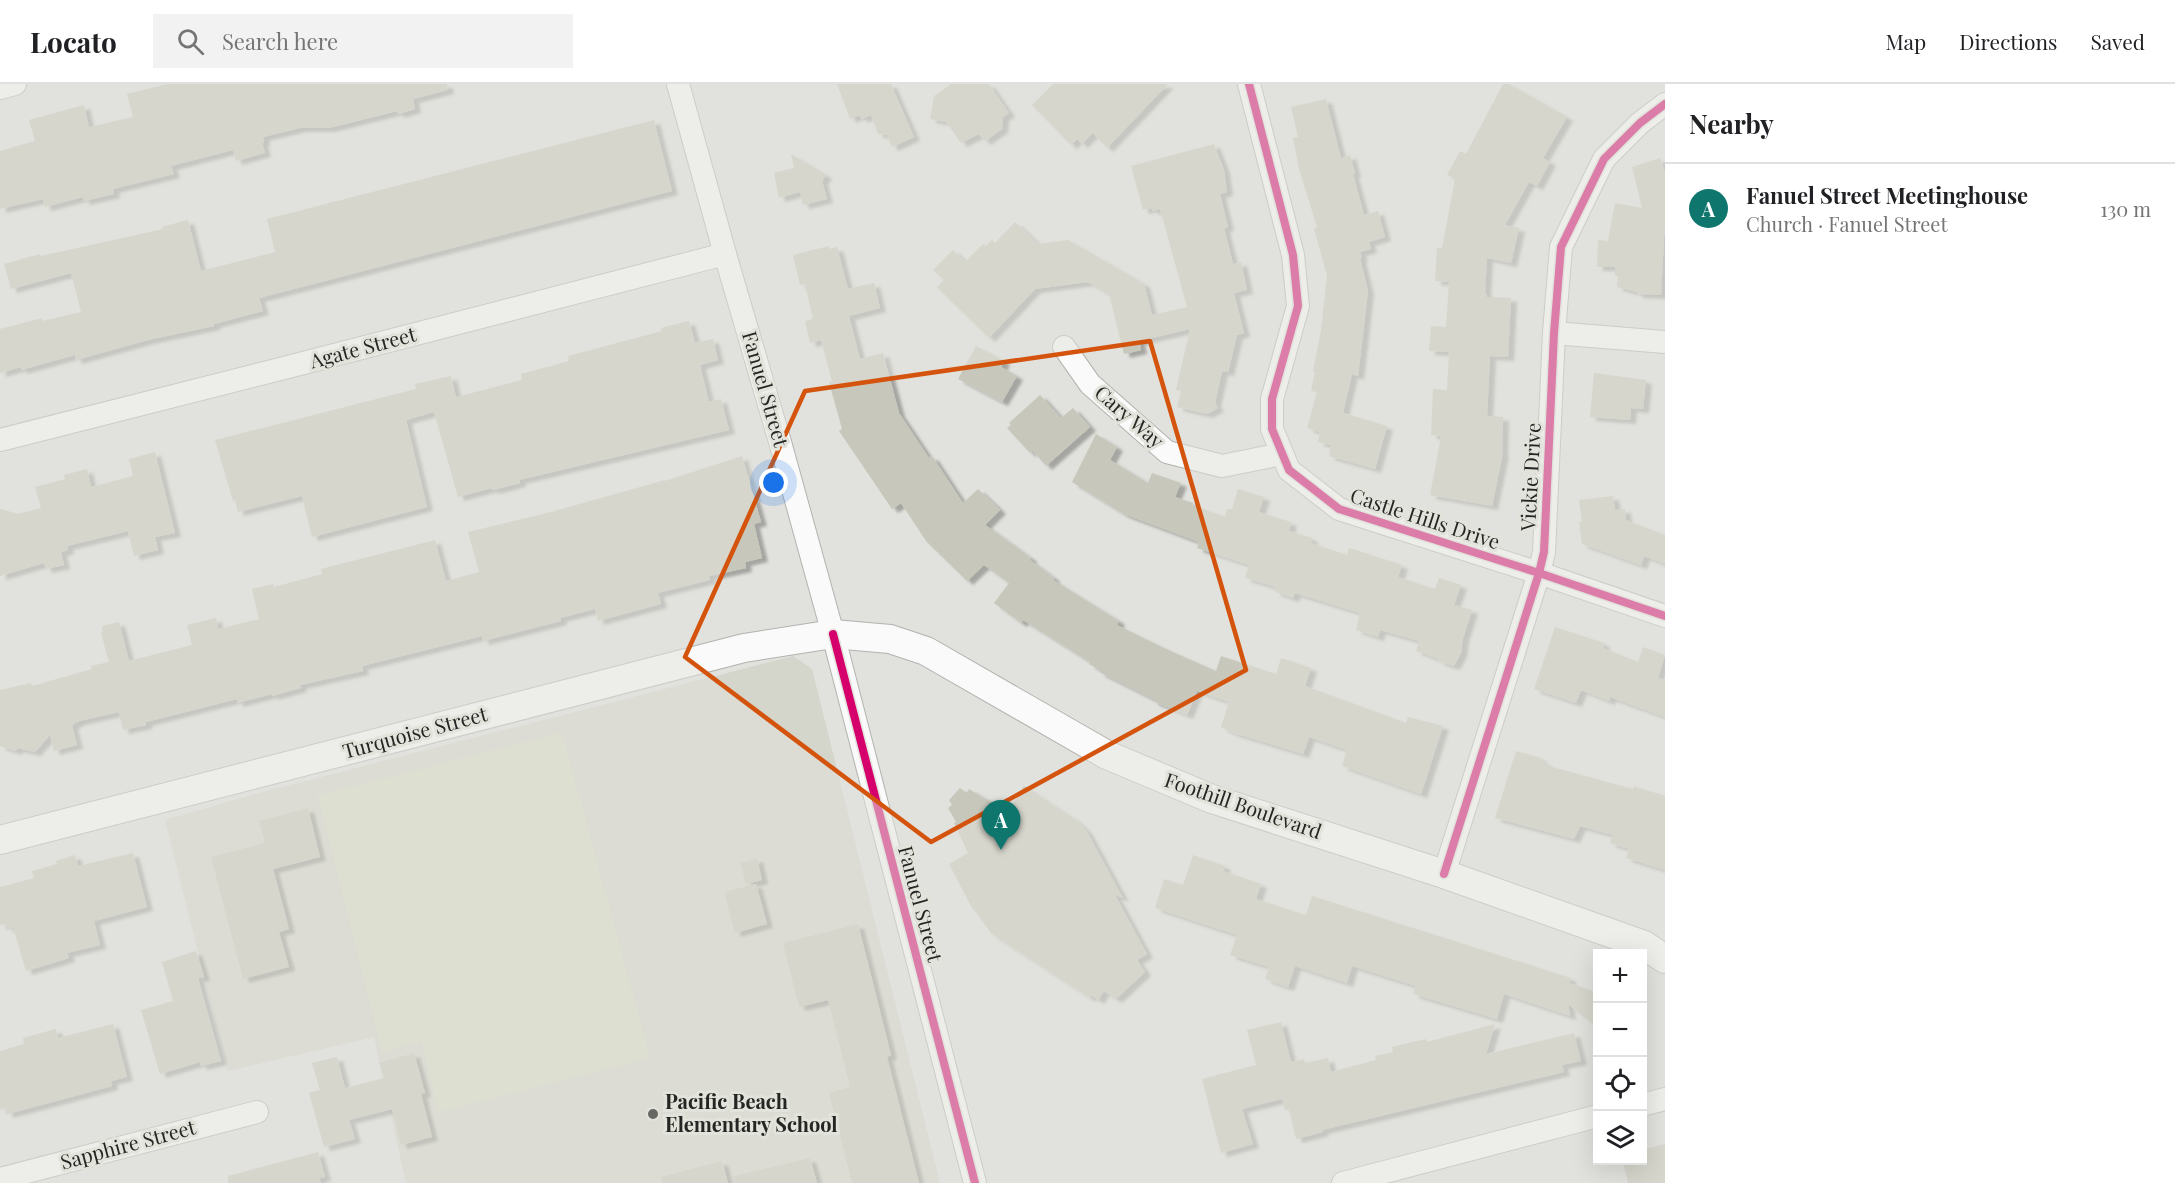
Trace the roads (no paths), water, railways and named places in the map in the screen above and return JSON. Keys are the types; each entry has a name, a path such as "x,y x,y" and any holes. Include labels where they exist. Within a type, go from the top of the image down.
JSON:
{"main road":[{"name":"Turquoise Street","path":"0,840 744,648 833,634"},
{"name":"Foothill Boulevard","path":"833,634 890,639 926,651 1107,755 1212,799 1444,874 1644,945 1665,959"}],"street":[{"name":"Fanuel Street","path":"678,84 833,634 975,1183"},
{"name":"Castle Hills Drive","path":"1249,84 1293,255 1298,306 1272,399 1272,429 1289,470 1339,509 1665,616"},
{"name":"Vickie Drive","path":"1444,874 1544,552 1554,333 1561,247 1604,159 1640,123 1665,104"},
{"name":"Agate Street","path":"0,440 725,254"},
{"path":"1554,333 1665,342"},
{"name":"Cary Way","path":"1064,347 1090,384 1167,452 1222,466 1282,454"},
{"path":"1647,1104 1665,1099"},
{"name":"Sapphire Street","path":"0,1179 256,1112"},
{"path":"1343,1183 1593,1117"}],"place":[{"name":"Fanuel Street Meetinghouse","path":"1001,850"},
{"name":"Pacific Beach Elementary School","path":"653,1114"}]}
